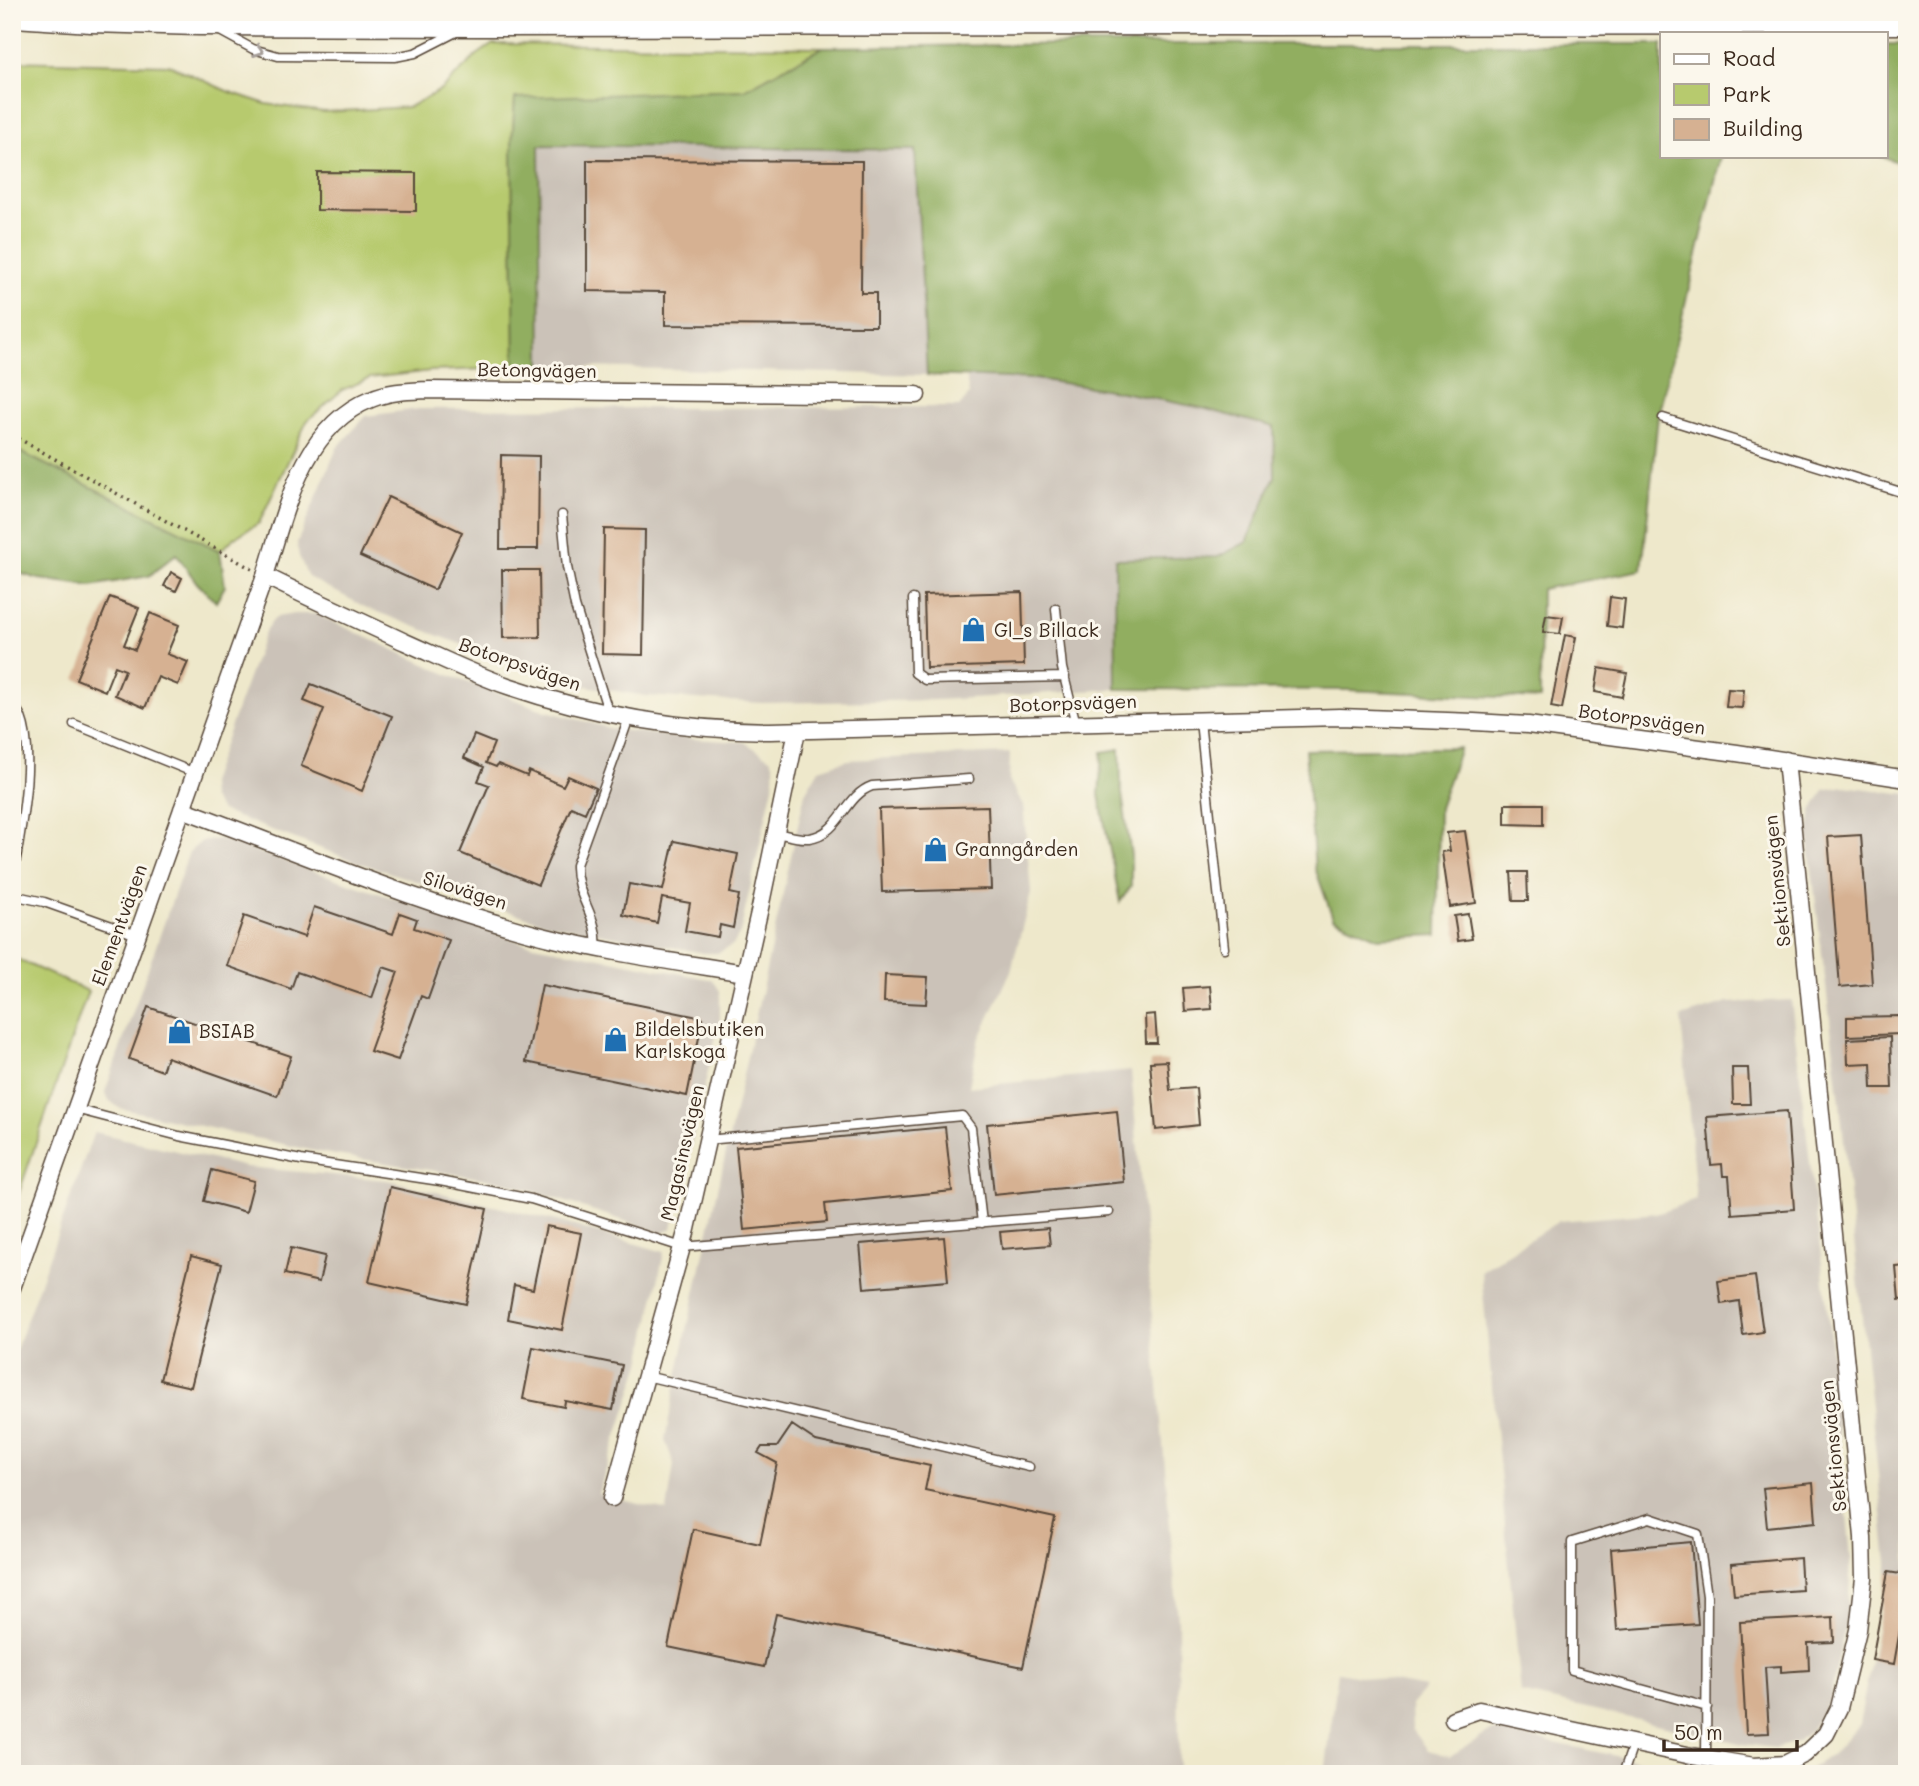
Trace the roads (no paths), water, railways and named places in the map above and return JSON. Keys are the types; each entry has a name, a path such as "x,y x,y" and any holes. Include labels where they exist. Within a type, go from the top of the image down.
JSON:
{"highway":[{"path":"15,12 199,20 1907,19"}],"street":[{"name":"Betongvägen","path":"265,576 285,513 308,457 326,431 347,412 384,395 429,390 917,395"},
{"name":"Botorpsvägen","path":"265,576 451,663 507,686 609,714 720,730 797,731 1340,717 1528,725 1907,779"},
{"name":"Elementvägen","path":"12,1288 265,576"},
{"name":"Magasinsvägen","path":"612,1498 681,1247 707,1140 797,731"},
{"name":"Sektionsvägen","path":"1453,1719 1479,1710 1633,1745 1754,1766 1785,1764 1805,1754 1826,1734 1839,1708 1858,1630 1864,1578 1863,1537 1786,760"},
{"name":"Silovägen","path":"182,809 445,907 490,921 596,949 745,973"}],"lane":[{"path":"1663,418 1907,494"},
{"path":"562,515 567,567 575,607 609,714"},
{"path":"913,598 915,673 919,678 1065,677"},
{"path":"1056,609 1065,677 1076,724"},
{"path":"12,703 21,717 26,745 25,782 12,885"},
{"path":"596,949 598,934 575,880 576,865 629,718"},
{"path":"1200,721 1224,948"},
{"path":"74,724 195,772"},
{"path":"776,833 808,838 822,834 838,821 859,791 872,786 969,779"},
{"path":"12,895 44,902 137,935"},
{"path":"75,1108 179,1136 247,1150 440,1181 531,1199 681,1247 1109,1212"},
{"path":"707,1140 962,1116 971,1128 982,1223"},
{"path":"646,1376 1029,1467"},
{"path":"1706,1759 1707,1707 1707,1596 1698,1534 1650,1518 1572,1542 1572,1670 1707,1707"},
{"path":"1625,1772 1633,1745"}],"railway":[{"path":"149,1770 165,1774"}],"place":[{"name":"Gl_s Billack","path":"974,630"},
{"name":"Granngården","path":"935,849"},
{"name":"BSIAB","path":"179,1031"},
{"name":"Bildelsbutiken Karlskoga","path":"615,1040"}]}
